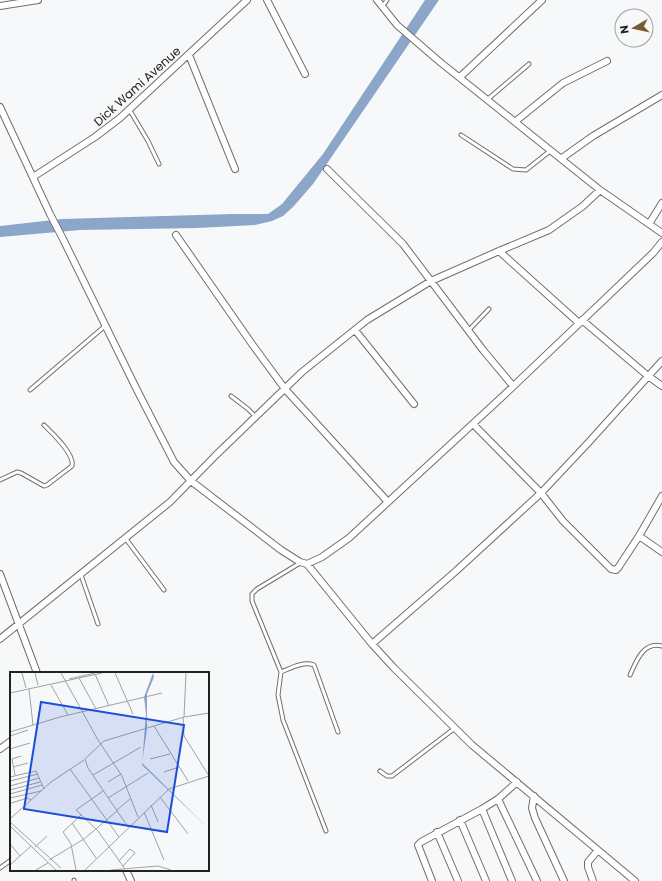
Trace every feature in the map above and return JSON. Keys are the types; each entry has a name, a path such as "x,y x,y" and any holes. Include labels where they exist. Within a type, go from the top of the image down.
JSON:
{"street":[{"path":"0,6 38,0"},
{"name":"Dick Wami Avenue","path":"32,176 95,137 129,109 247,0"},
{"path":"267,0 305,74"},
{"path":"377,0 397,25 460,77 600,190 662,233"},
{"path":"460,77 542,0"},
{"path":"188,54 235,170"},
{"path":"516,121 563,83 607,60"},
{"path":"562,158 593,136 662,95"},
{"path":"0,107 50,214 174,462 191,481 281,550 300,562 308,564 372,644 394,668 472,745 635,881"},
{"path":"327,169 403,244 468,331 513,386"},
{"path":"0,639 126,539 170,502 302,372 367,320 431,281 499,250 549,230 583,206 600,190"},
{"path":"649,224 662,203"},
{"path":"176,235 285,389 388,502"},
{"path":"308,564 322,557 349,538 473,424 653,253 662,242"},
{"path":"499,250 581,321 662,386"},
{"path":"355,330 414,404"},
{"path":"372,644 456,571 541,493 662,360"},
{"path":"473,424 541,493 564,521 611,569 616,570 618,568 640,536 662,496"},
{"path":"640,536 662,552"},
{"path":"0,574 37,672"},
{"path":"0,749 10,742"},
{"path":"432,881 418,845 437,832 498,799 517,782"},
{"path":"534,796 532,808 535,818 564,881"},
{"path":"498,799 536,881"},
{"path":"482,809 512,881"},
{"path":"460,820 486,881"},
{"path":"437,832 458,881"},
{"path":"593,881 588,867 588,862 598,850"},
{"path":"127,871 132,881"}],"lane":[{"path":"382,7 387,0"},
{"path":"488,99 529,64"},
{"path":"129,109 148,141 159,164"},
{"path":"461,135 513,169 526,170 552,150"},
{"path":"468,331 489,309"},
{"path":"30,390 105,326"},
{"path":"231,396 256,417"},
{"path":"0,480 17,472 44,486 72,466 72,459 68,453 59,440 44,425"},
{"path":"126,539 164,590"},
{"path":"300,562 257,589 252,594 252,600 280,672 278,695 283,720 326,831"},
{"path":"81,575 98,624"},
{"path":"630,675 642,652 650,646 662,646"},
{"path":"280,672 299,664 310,663 314,665 338,732"},
{"path":"380,772 387,776 392,776 455,728"},
{"path":"0,868 10,861"}],"water":[{"path":"425,0 439,0 313,184 283,216 272,221 255,225 197,228 80,230 0,237 0,226 62,219 268,214 282,204 323,154"}]}
